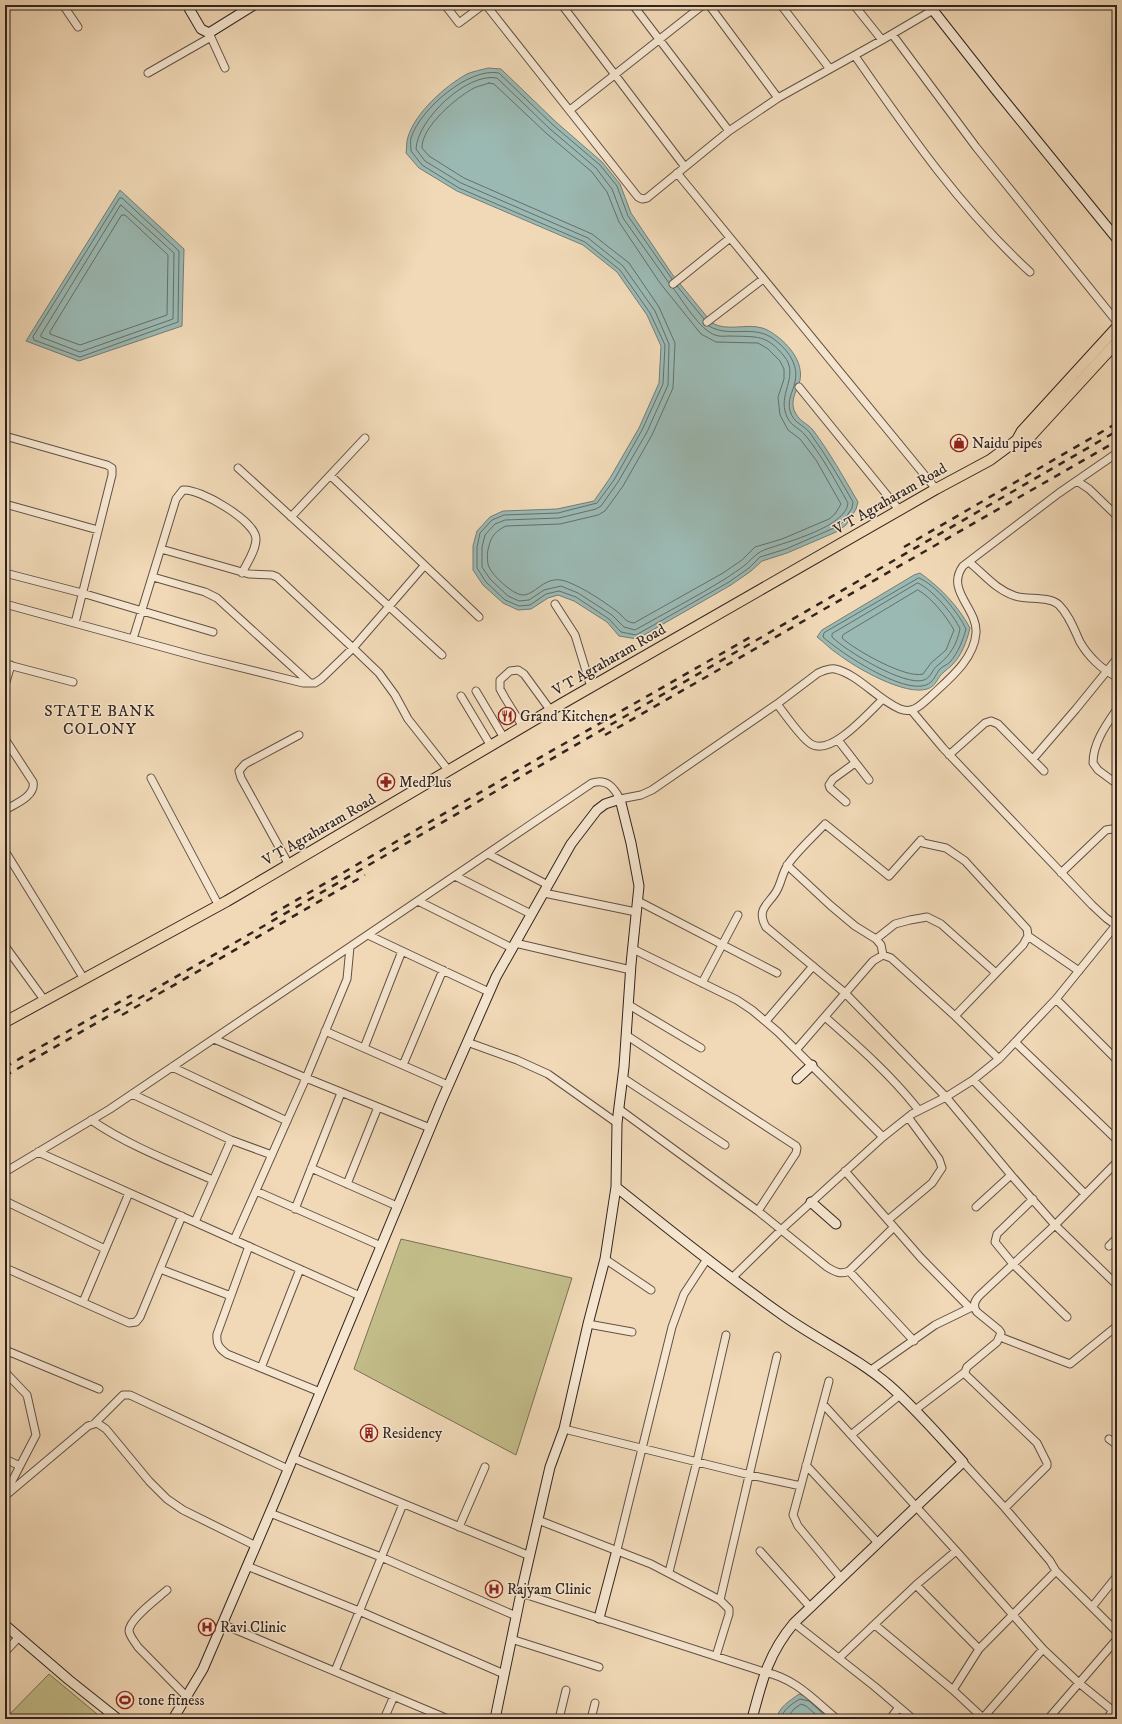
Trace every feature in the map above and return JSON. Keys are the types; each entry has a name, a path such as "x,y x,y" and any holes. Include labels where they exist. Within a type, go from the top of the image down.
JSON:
{"main road":[{"name":"V T Agraharam Road","path":"1017,440 1022,431 1117,327"},
{"name":"V T Agraharam Road","path":"5,1022 219,906 550,711 936,489 990,460 1017,440 1030,437 1117,342"}],"street":[{"path":"63,5 78,27"},
{"path":"187,5 201,30 210,35 225,68"},
{"path":"148,73 210,35 254,5"},
{"path":"445,5 459,23 483,5"},
{"path":"486,5 640,199 647,198 729,131 778,98 882,40 931,7 995,89 1117,239"},
{"path":"562,5 685,166"},
{"path":"633,5 729,131"},
{"path":"570,110 704,5"},
{"path":"709,5 778,98"},
{"path":"781,5 830,69"},
{"path":"854,5 882,40"},
{"path":"892,34 923,78 976,147 1117,322"},
{"path":"855,56 919,147 954,191 1000,244 1030,272"},
{"path":"677,173 936,489"},
{"path":"673,284 730,238"},
{"path":"707,322 763,279"},
{"path":"799,388 900,511"},
{"path":"5,436 107,465 112,468 112,475 75,623"},
{"path":"291,517 365,438"},
{"path":"173,1719 203,1670 288,1470 448,1084 489,992 571,844 597,810 605,804 620,799 641,795 652,790 777,704 818,673 829,669 835,669 850,676 895,707 906,711 912,711 920,706 958,671 972,648 976,633 974,620 958,589 957,580 959,570 1059,493 1117,453"},
{"path":"238,468 442,655"},
{"path":"331,476 479,617"},
{"path":"1077,481 1090,489 1117,516"},
{"path":"133,639 177,496 183,490 188,489 207,496 240,517 254,532 256,538 254,546 242,572"},
{"path":"5,504 98,530"},
{"path":"161,549 249,574 272,575 277,577 379,672 416,729 449,771"},
{"path":"969,562 994,585 1005,592 1028,599 1047,599 1057,603 1068,617 1081,643 1105,672 1117,677"},
{"path":"5,604 202,658 310,684 321,679 353,648 424,566"},
{"path":"5,573 82,593 213,632"},
{"path":"153,577 205,592 217,598 310,684"},
{"path":"555,604 575,636 592,687"},
{"path":"1033,760 1116,660"},
{"path":"5,685 8,665 73,682"},
{"path":"523,727 500,689 500,680 510,671 518,670 524,674 550,711"},
{"path":"476,691 504,738"},
{"path":"461,696 491,746"},
{"path":"777,704 811,744 822,747 828,746 838,740 883,699"},
{"path":"1117,709 1105,726 1096,747 1093,763 1098,770 1117,784"},
{"path":"732,1278 845,1170 883,1137 908,1117 946,1097 973,1080 999,1059 1056,999 1117,926 1102,914 949,755 912,711"},
{"path":"949,755 985,723 991,721 998,724 1044,771"},
{"path":"289,864 241,778 239,771 245,764 299,735"},
{"path":"5,740 33,782 34,786 32,792 5,810"},
{"path":"838,740 869,780"},
{"path":"846,802 830,788 829,785 833,779 855,763"},
{"path":"151,778 219,906"},
{"path":"5,1172 132,1094 592,783 600,782 613,787 620,799 632,842 639,886 623,1078 617,1123 616,1187 605,1260 588,1324 564,1430 550,1467 494,1719"},
{"path":"955,1016 1022,945 1028,936 1027,929 965,861 946,848 923,843 921,840 889,876 825,824 787,865 776,892 764,907 762,919 766,927 845,993 946,1097 1011,1175 1056,1225 1117,1285"},
{"path":"1062,873 1106,830 1112,829 1117,832"},
{"path":"5,851 84,979"},
{"path":"488,854 546,889 636,912"},
{"path":"787,865 843,916 876,939 881,945 884,954 891,958 955,1016 999,1059"},
{"path":"455,876 531,914"},
{"path":"418,901 514,946 631,970"},
{"path":"638,901 776,973"},
{"path":"702,983 738,915"},
{"path":"876,939 895,924 923,917 931,918 941,924 996,973"},
{"path":"368,934 489,992"},
{"path":"1028,936 1079,971"},
{"path":"5,946 45,1001"},
{"path":"234,1240 306,1078 347,979 350,947"},
{"path":"633,949 737,1000 766,1021 883,1137"},
{"path":"364,1048 402,951"},
{"path":"796,1050 873,961 884,954"},
{"path":"766,1021 814,966"},
{"path":"403,1065 443,970"},
{"path":"1056,999 1117,1060"},
{"path":"629,1005 701,1048"},
{"path":"825,1016 882,1068 897,1083 917,1108"},
{"path":"326,1031 448,1084"},
{"path":"626,1035 796,1146 796,1153 758,1211"},
{"path":"214,1039 341,1093 430,1128"},
{"path":"467,1042 517,1060 548,1074 617,1123"},
{"path":"1015,1042 1117,1140"},
{"path":"798,1079 812,1065"},
{"path":"172,1067 287,1121"},
{"path":"623,1078 725,1145"},
{"path":"973,1080 1085,1194"},
{"path":"296,1209 341,1093"},
{"path":"132,1094 231,1140 272,1155"},
{"path":"347,1184 378,1107"},
{"path":"619,1109 782,1229 827,1267 840,1273 849,1271 894,1227"},
{"path":"888,1220 932,1183 942,1168 939,1159 908,1117"},
{"path":"91,1120 115,1136 133,1145 214,1180"},
{"path":"195,1222 231,1140"},
{"path":"38,1152 360,1296"},
{"path":"871,1370 935,1325 972,1307 980,1295 1056,1225 1117,1162"},
{"path":"311,1168 398,1206"},
{"path":"845,1170 921,1258 977,1312 999,1330 1000,1337 997,1342 967,1367 965,1372 915,1410"},
{"path":"976,1207 1011,1175"},
{"path":"616,1187 732,1278 813,1335 871,1370 900,1395 1005,1508 1050,1561 1056,1571 1117,1632"},
{"path":"256,1191 381,1246"},
{"path":"83,1302 129,1193"},
{"path":"1033,1199 997,1234 995,1238 996,1245 1013,1264 1067,1317"},
{"path":"5,1201 106,1249"},
{"path":"811,1202 836,1224"},
{"path":"10,1270 129,1323 136,1322 140,1317 182,1216"},
{"path":"1109,1246 1117,1238"},
{"path":"249,1246 217,1334 217,1345 227,1354 320,1392"},
{"path":"600,1618 672,1327 684,1294 707,1259"},
{"path":"605,1260 651,1290"},
{"path":"160,1269 231,1296"},
{"path":"261,1368 300,1269"},
{"path":"849,1271 914,1341"},
{"path":"588,1324 632,1332"},
{"path":"1000,1337 1070,1364 1117,1326"},
{"path":"669,1572 697,1462 726,1335"},
{"path":"5,1350 99,1389"},
{"path":"720,1600 777,1356"},
{"path":"5,1372 27,1395 36,1435 10,1485 5,1488"},
{"path":"965,1372 968,1378 1037,1443 1047,1459 1047,1466 1005,1508"},
{"path":"829,1381 793,1512 794,1519 798,1526 841,1578"},
{"path":"5,1496 88,1426 95,1423 123,1395 130,1395 288,1470"},
{"path":"851,1435 900,1395"},
{"path":"823,1404 956,1550 1043,1649 1079,1683 1115,1712 1107,1719"},
{"path":"95,1423 106,1429 149,1481 167,1499 184,1510 256,1546"},
{"path":"564,1430 801,1486"},
{"path":"1110,1439 1117,1445"},
{"path":"293,1458 530,1556"},
{"path":"5,1459 20,1466"},
{"path":"752,1719 764,1672 782,1638 794,1623 963,1462"},
{"path":"806,1465 878,1543"},
{"path":"459,1527 485,1467"},
{"path":"335,1672 403,1504"},
{"path":"270,1513 381,1558 516,1616"},
{"path":"538,1520 617,1550 669,1572 720,1600 728,1609 729,1614 716,1656"},
{"path":"840,1658 916,1585 956,1550"},
{"path":"760,1551 811,1608"},
{"path":"247,1566 359,1611 504,1674"},
{"path":"953,1690 979,1649 1056,1571"},
{"path":"1092,1606 1117,1576"},
{"path":"916,1585 979,1649"},
{"path":"167,1590 136,1618 131,1624 130,1631 132,1638 138,1647 186,1696"},
{"path":"521,1593 764,1672 779,1675 798,1686 837,1719"},
{"path":"794,1623 840,1658 913,1719"},
{"path":"222,1624 443,1718"},
{"path":"5,1625 69,1680 118,1719"},
{"path":"875,1625 953,1690 982,1719 1043,1649"},
{"path":"5,1652 19,1637"},
{"path":"511,1639 599,1667"},
{"path":"1048,1719 1117,1639"},
{"path":"559,1719 566,1690"},
{"path":"384,1719 394,1696"},
{"path":"591,1719 595,1704"},
{"path":"890,1719 899,1708"}],"shaded area":[{"path":"401,1239 572,1278 516,1455 354,1369"},
{"path":"49,1674 103,1719 5,1719"}],"water":[{"path":"488,68 501,69 556,122 602,162 620,184 631,213 672,274 712,323 724,327 750,326 764,329 778,337 788,346 799,364 800,371 799,384 793,400 794,410 798,417 813,430 837,466 858,502 856,509 846,525 836,532 787,553 762,561 731,585 637,639 619,636 607,622 574,601 558,595 548,598 531,609 518,610 503,603 483,585 473,570 473,546 477,531 490,517 503,511 557,509 594,501 610,478 639,428 659,383 661,346 647,315 617,272 583,245 457,191 419,168 406,153 407,139 412,128 417,119 432,101 458,79 475,71"},
{"path":"120,190 184,249 182,326 79,361 26,341"},
{"path":"920,573 948,598 960,612 970,628 958,658 930,688 918,690 894,685 868,673 846,660 817,637 822,630 914,575"},
{"path":"799,1694 811,1698 835,1719 777,1719 782,1708"}],"railway":[{"path":"904,547 1117,423"},
{"path":"5,1076 1117,431"},
{"path":"605,735 1117,441"},
{"path":"271,915 527,765 754,635"},
{"path":"122,1015 365,875"},
{"path":"5,1067 132,995"}],"place":[{"name":"Naidu pipes","path":"959,443"},
{"name":"Grand Kitchen","path":"507,716"},
{"name":"MedPlus","path":"386,782"},
{"name":"Residency","path":"369,1433"},
{"name":"Rajyam Clinic","path":"494,1589"},
{"name":"Ravi Clinic","path":"207,1627"},
{"name":"tone fitness","path":"125,1700"}],"district":[{"name":"STATE BANK COLONY","path":"100,720"}]}
